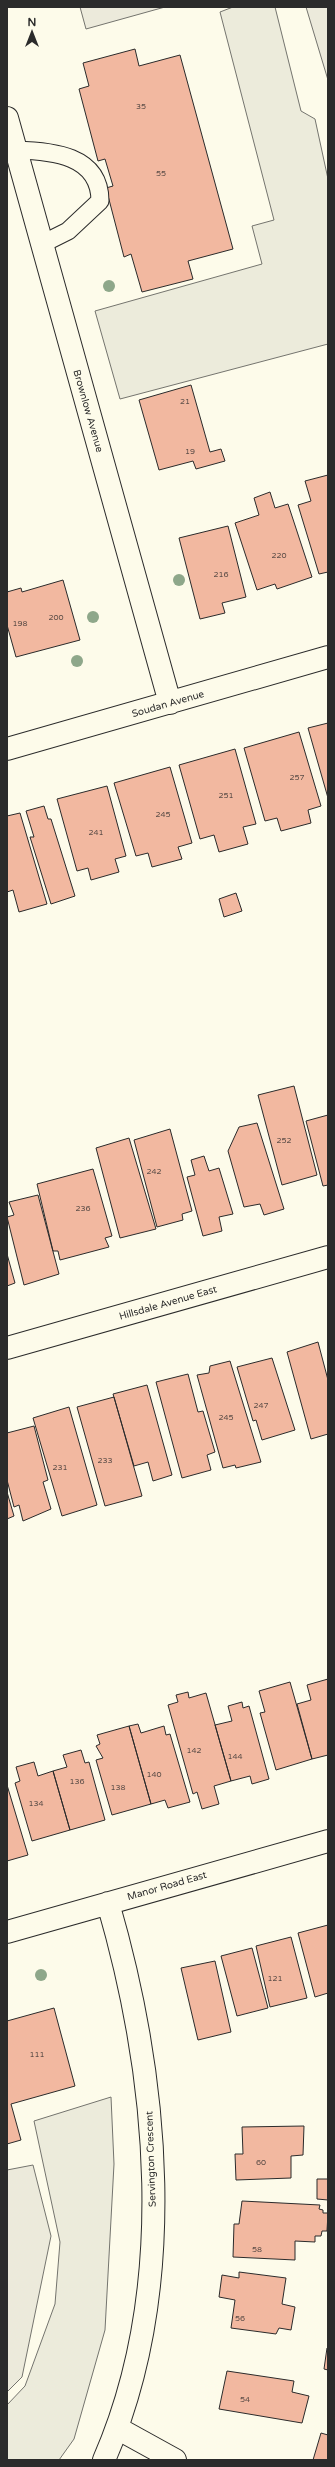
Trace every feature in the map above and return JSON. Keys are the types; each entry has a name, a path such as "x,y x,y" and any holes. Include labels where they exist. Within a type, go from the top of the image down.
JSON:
{"street":[{"name":"Brownlow Avenue","path":"7,118 170,703"},
{"name":"Soudan Avenue","path":"7,749 328,657"},
{"name":"Hillsdale Avenue East","path":"7,1348 328,1257"},
{"name":"Manor Road East","path":"7,1932 328,1841"},
{"name":"Servington Crescent","path":"104,2460 117,2428 130,2386 146,2311 154,2200 148,2099 135,2016 119,1941 108,1903"},
{"path":"117,2428 175,2460"}],"lane":[{"path":"16,150 47,151 87,166 100,186 100,201 68,231 42,244"}],"shaded area":[{"path":"80,7 165,7 86,29"},
{"path":"233,7 275,7 301,111 315,119 328,179 328,344 120,399 95,311 262,264 252,226 274,220 220,12"},
{"path":"306,7 328,7 328,80"},
{"path":"111,2097 114,2164 105,2330 74,2439 59,2460 7,2460 7,2405 25,2386 55,2304 60,2242 34,2121"},
{"path":"33,2165 51,2236 22,2377 7,2392 7,2170"}],"building":[{"path":"135,49 139,66 180,55 233,249 188,261 193,279 142,292 131,254 124,257 106,188 113,186 105,159 98,161 79,89 89,86 83,63"},
{"path":"191,385 210,452 221,449 225,461 196,469 193,461 159,470 139,400"},
{"path":"328,475 328,572 319,574 298,505 311,501 305,481"},
{"path":"270,492 275,508 288,504 312,577 277,589 275,584 257,590 235,523 259,515 254,498"},
{"path":"228,526 246,597 222,603 225,613 200,619 179,538"},
{"path":"63,580 80,640 16,657 7,625 7,592 21,588 22,592"},
{"path":"328,723 328,798 308,728"},
{"path":"299,732 321,806 308,810 311,823 281,831 277,818 265,821 244,748"},
{"path":"235,749 256,824 243,827 248,844 219,852 214,835 200,839 179,765"},
{"path":"170,767 192,843 178,847 182,859 152,867 148,853 136,856 114,783"},
{"path":"107,786 126,856 115,859 119,872 91,880 88,868 77,871 57,799"},
{"path":"44,806 48,819 51,819 75,896 51,904 30,837 34,837 26,811"},
{"path":"20,813 47,904 19,912 13,890 7,892 7,816"},
{"path":"236,893 242,911 224,917 219,899"},
{"path":"294,1086 317,1175 282,1185 258,1095"},
{"path":"328,1115 328,1185 323,1186 306,1121"},
{"path":"257,1123 284,1209 264,1215 260,1204 244,1207 228,1151 239,1127"},
{"path":"170,1129 192,1211 182,1214 183,1220 157,1227 134,1140"},
{"path":"129,1138 156,1229 120,1238 96,1148"},
{"path":"204,1156 209,1171 219,1168 233,1214 219,1217 222,1231 203,1236 187,1177 195,1175 191,1160"},
{"path":"93,1169 112,1236 105,1238 109,1247 60,1260 58,1251 53,1251 37,1184"},
{"path":"38,1195 59,1274 24,1285 7,1217 14,1215 9,1202"},
{"path":"7,1254 15,1283 7,1286"},
{"path":"318,1342 328,1380 328,1434 311,1439 287,1352"},
{"path":"272,1358 295,1430 262,1440 256,1420 253,1421 237,1367"},
{"path":"230,1361 261,1462 236,1468 235,1465 223,1468 197,1375 209,1373 210,1366"},
{"path":"188,1374 198,1412 203,1411 215,1452 207,1455 211,1470 182,1478 156,1382"},
{"path":"147,1385 172,1475 153,1481 148,1462 134,1466 113,1394"},
{"path":"114,1397 142,1496 105,1506 77,1407"},
{"path":"69,1407 97,1505 62,1516 33,1418"},
{"path":"34,1426 48,1480 43,1482 51,1509 23,1521 19,1505 14,1507 7,1480 7,1433"},
{"path":"7,1492 14,1516 7,1519"},
{"path":"328,1679 328,1755 312,1759 297,1704 311,1700 307,1685"},
{"path":"290,1682 312,1759 276,1770 260,1713 265,1712 259,1691"},
{"path":"188,1692 189,1698 206,1693 231,1781 214,1786 219,1804 202,1809 197,1792 193,1794 168,1705 178,1702 176,1695"},
{"path":"242,1702 243,1708 249,1706 269,1779 252,1784 250,1776 231,1781 215,1725 232,1721 228,1706"},
{"path":"138,1724 141,1733 164,1726 166,1735 170,1734 190,1802 168,1808 165,1800 151,1804 129,1726"},
{"path":"129,1726 151,1804 112,1815 96,1760 103,1758 96,1746 100,1744 97,1735"},
{"path":"81,1750 85,1763 89,1762 105,1820 70,1830 53,1771 67,1767 63,1755"},
{"path":"34,1762 38,1776 53,1771 70,1830 32,1841 15,1783 20,1781 16,1767"},
{"path":"7,1785 28,1855 7,1861"},
{"path":"328,1925 328,1993 315,1997 298,1933"},
{"path":"291,1937 307,1998 270,2007 256,1946"},
{"path":"252,1948 268,2008 237,2016 221,1956"},
{"path":"215,1961 231,2032 198,2040 181,1968"},
{"path":"54,2008 75,2086 11,2104 21,2140 7,2144 7,2021"},
{"path":"304,2126 303,2155 291,2156 291,2178 236,2180 235,2154 243,2154 242,2127"},
{"path":"317,2179 328,2179 328,2200 317,2199"},
{"path":"242,2201 320,2205 319,2209 323,2210 323,2213 328,2213 327,2231 322,2231 321,2236 315,2236 315,2242 295,2241 295,2260 233,2257 234,2224 239,2224"},
{"path":"239,2272 286,2278 282,2304 295,2307 291,2330 279,2328 276,2334 231,2328 235,2300 219,2297 222,2275 239,2278"},
{"path":"328,2348 328,2370 324,2369"},
{"path":"227,2371 294,2381 292,2392 309,2396 302,2423 219,2409"},
{"path":"321,2433 328,2435 328,2460 313,2460"}]}
